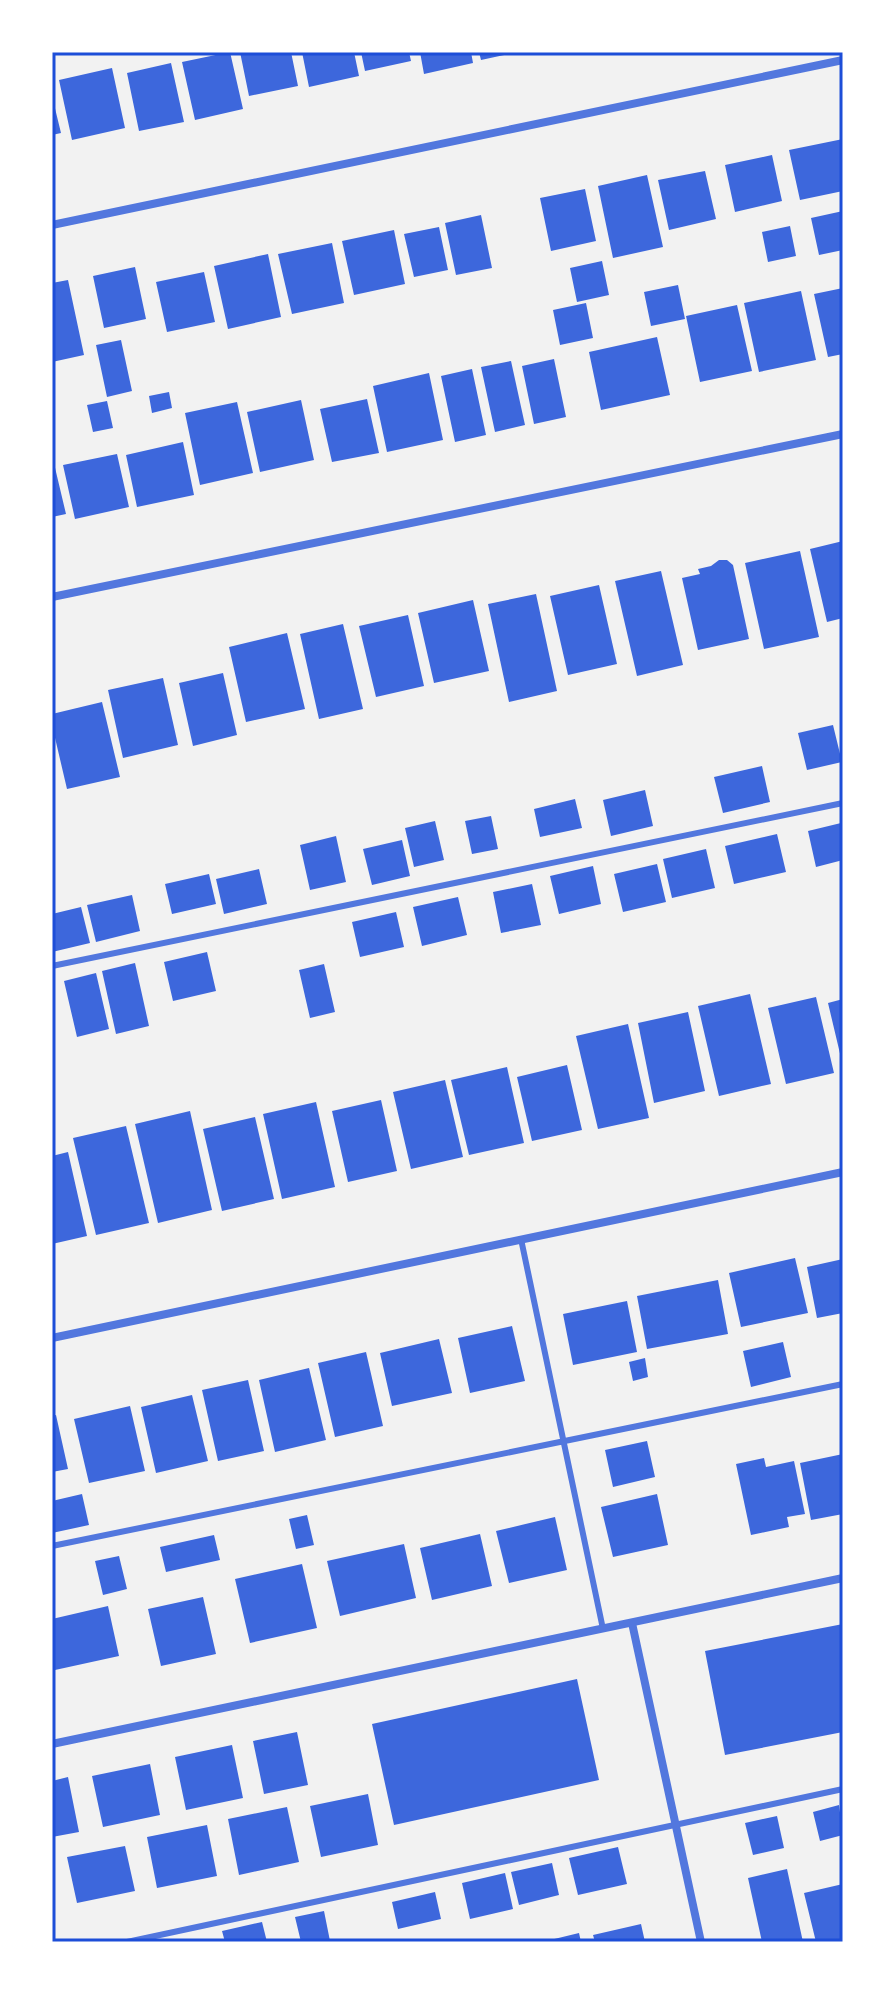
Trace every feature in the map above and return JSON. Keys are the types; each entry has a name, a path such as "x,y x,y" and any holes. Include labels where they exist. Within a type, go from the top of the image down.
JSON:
{"street":[{"path":"52,225 843,60"},
{"path":"52,597 843,434"},
{"path":"52,1338 843,1172"},
{"path":"52,1744 843,1578"},
{"path":"632,1623 701,1942"}],"lane":[{"path":"52,966 843,803"},
{"path":"521,1239 603,1629"},
{"path":"52,1546 843,1384"},
{"path":"127,1942 843,1789"}],"building":[{"path":"230,52 243,109 195,120 182,62"},
{"path":"240,52 291,52 298,86 249,96"},
{"path":"302,52 354,52 359,76 309,87"},
{"path":"361,52 409,52 411,61 365,71"},
{"path":"420,52 471,52 473,63 424,74"},
{"path":"479,52 514,52 514,53 481,60"},
{"path":"171,63 184,122 139,131 127,73"},
{"path":"112,68 125,128 72,140 59,80"},
{"path":"52,96 61,133 52,135"},
{"path":"843,139 843,191 800,200 789,150"},
{"path":"772,155 782,201 735,212 725,165"},
{"path":"705,171 716,219 669,230 658,180"},
{"path":"647,175 663,247 613,258 598,186"},
{"path":"585,189 596,241 551,251 540,198"},
{"path":"843,211 843,250 819,255 811,218"},
{"path":"481,215 492,268 456,275 445,223"},
{"path":"790,226 796,256 768,262 762,232"},
{"path":"439,227 448,270 414,277 404,234"},
{"path":"394,230 405,284 354,295 342,241"},
{"path":"332,243 344,303 292,314 278,254"},
{"path":"268,254 281,317 228,329 214,266"},
{"path":"602,261 609,295 577,302 570,268"},
{"path":"135,267 146,319 104,328 93,276"},
{"path":"204,272 215,322 167,332 156,282"},
{"path":"68,280 84,355 52,362 52,283"},
{"path":"678,285 685,319 651,326 644,292"},
{"path":"843,288 843,354 828,357 814,294"},
{"path":"801,291 816,360 759,372 744,303"},
{"path":"586,303 593,338 560,345 553,310"},
{"path":"737,305 752,371 700,382 686,316"},
{"path":"657,337 670,395 601,410 589,352"},
{"path":"121,340 132,391 107,397 96,345"},
{"path":"554,359 566,417 534,424 522,366"},
{"path":"511,361 525,425 495,432 481,367"},
{"path":"472,369 486,435 455,442 441,376"},
{"path":"429,373 443,440 387,452 373,386"},
{"path":"169,392 172,408 152,413 149,396"},
{"path":"367,399 379,453 332,462 320,409"},
{"path":"301,400 314,460 260,472 247,412"},
{"path":"107,401 113,428 93,432 87,405"},
{"path":"237,402 253,473 200,485 185,413"},
{"path":"183,442 194,495 137,507 126,455"},
{"path":"117,454 129,507 75,519 63,465"},
{"path":"52,455 66,514 52,517"},
{"path":"843,541 843,618 827,622 810,549"},
{"path":"800,551 819,637 764,649 745,563"},
{"path":"727,560 733,565 749,639 698,650 682,578 700,574 698,569"},
{"path":"661,571 683,665 637,676 615,581"},
{"path":"599,585 617,664 568,675 550,596"},
{"path":"536,594 557,691 509,702 488,604"},
{"path":"473,600 489,671 434,683 418,613"},
{"path":"408,615 424,686 376,697 359,626"},
{"path":"343,624 363,709 319,719 300,634"},
{"path":"287,633 305,709 246,722 229,647"},
{"path":"223,673 237,735 193,746 179,683"},
{"path":"163,678 178,745 123,758 108,690"},
{"path":"102,702 120,777 67,789 52,714"},
{"path":"833,725 842,762 807,770 798,733"},
{"path":"762,766 770,802 723,813 714,777"},
{"path":"645,790 653,826 611,836 603,800"},
{"path":"575,799 582,828 540,837 534,809"},
{"path":"491,816 498,849 472,854 465,821"},
{"path":"435,821 444,860 414,867 405,828"},
{"path":"841,823 843,860 816,867 808,831"},
{"path":"777,834 786,872 734,884 725,846"},
{"path":"336,836 346,882 310,890 300,845"},
{"path":"402,840 410,876 372,885 363,849"},
{"path":"706,849 715,888 672,898 663,859"},
{"path":"657,864 666,902 623,912 614,874"},
{"path":"593,866 601,904 559,914 550,876"},
{"path":"259,869 267,904 224,914 216,879"},
{"path":"209,874 216,904 172,914 165,884"},
{"path":"532,884 541,925 501,933 493,892"},
{"path":"132,895 140,931 96,942 87,905"},
{"path":"458,897 467,935 422,946 413,907"},
{"path":"81,907 90,943 52,952 52,914"},
{"path":"396,912 404,947 360,957 352,922"},
{"path":"207,952 216,991 173,1001 164,962"},
{"path":"135,963 149,1026 116,1034 102,971"},
{"path":"324,964 335,1012 310,1018 299,970"},
{"path":"96,973 109,1029 77,1037 64,981"},
{"path":"750,994 771,1084 719,1096 698,1006"},
{"path":"816,997 834,1073 786,1084 768,1008"},
{"path":"843,999 843,1062 842,1062 828,1003"},
{"path":"688,1012 705,1091 654,1103 638,1023"},
{"path":"628,1024 649,1118 598,1129 576,1036"},
{"path":"567,1065 582,1130 532,1141 517,1077"},
{"path":"507,1067 524,1143 469,1155 451,1080"},
{"path":"445,1080 463,1157 411,1169 393,1092"},
{"path":"381,1100 397,1171 348,1182 332,1111"},
{"path":"316,1102 335,1187 282,1199 263,1114"},
{"path":"190,1111 212,1210 158,1223 135,1124"},
{"path":"255,1117 274,1199 222,1211 203,1129"},
{"path":"126,1126 149,1223 96,1235 73,1138"},
{"path":"68,1152 87,1236 52,1244 52,1156"},
{"path":"795,1258 808,1313 741,1327 729,1273"},
{"path":"843,1259 843,1313 817,1318 807,1267"},
{"path":"718,1280 728,1334 647,1349 637,1296"},
{"path":"627,1301 637,1352 573,1365 563,1314"},
{"path":"512,1326 525,1381 470,1393 458,1338"},
{"path":"439,1339 452,1393 392,1406 380,1353"},
{"path":"783,1342 791,1377 751,1387 743,1351"},
{"path":"366,1352 383,1426 335,1437 318,1363"},
{"path":"645,1358 648,1377 633,1381 629,1362"},
{"path":"309,1368 326,1440 275,1452 259,1380"},
{"path":"248,1380 264,1451 218,1461 202,1390"},
{"path":"192,1395 208,1461 156,1473 141,1407"},
{"path":"130,1406 145,1471 89,1483 74,1419"},
{"path":"56,1415 68,1469 52,1472 52,1416"},
{"path":"647,1441 655,1477 613,1487 605,1450"},
{"path":"843,1454 843,1514 811,1520 800,1463"},
{"path":"764,1458 766,1467 794,1461 805,1514 787,1517 789,1527 751,1535 736,1464"},
{"path":"82,1494 89,1525 52,1533 52,1501"},
{"path":"657,1494 668,1545 613,1557 601,1507"},
{"path":"307,1515 314,1545 296,1549 289,1519"},
{"path":"555,1517 567,1570 509,1583 496,1531"},
{"path":"480,1534 492,1586 432,1600 420,1548"},
{"path":"214,1535 220,1560 166,1572 160,1547"},
{"path":"404,1544 416,1598 340,1616 327,1561"},
{"path":"119,1556 127,1589 103,1595 95,1561"},
{"path":"302,1564 317,1628 250,1643 235,1579"},
{"path":"203,1597 216,1654 161,1666 148,1609"},
{"path":"108,1606 119,1656 55,1670 52,1619"},
{"path":"843,1624 843,1732 725,1755 705,1651"},
{"path":"577,1679 599,1780 394,1825 372,1724"},
{"path":"297,1732 308,1785 264,1794 253,1741"},
{"path":"232,1745 243,1798 186,1810 175,1757"},
{"path":"150,1764 160,1815 103,1827 92,1776"},
{"path":"68,1777 79,1832 52,1837 52,1781"},
{"path":"368,1794 378,1845 321,1857 310,1806"},
{"path":"839,1805 843,1835 820,1841 813,1812"},
{"path":"287,1807 299,1862 239,1875 228,1819"},
{"path":"777,1816 784,1848 753,1855 745,1823"},
{"path":"207,1825 217,1876 157,1888 147,1837"},
{"path":"125,1846 135,1891 77,1903 67,1857"},
{"path":"618,1847 627,1884 578,1895 569,1858"},
{"path":"552,1863 559,1895 519,1905 511,1872"},
{"path":"787,1869 803,1942 762,1942 748,1878"},
{"path":"505,1873 513,1909 470,1919 462,1883"},
{"path":"843,1884 843,1942 816,1942 804,1893"},
{"path":"435,1892 441,1919 398,1929 392,1902"},
{"path":"324,1911 330,1941 301,1942 295,1917"},
{"path":"262,1922 267,1942 225,1942 222,1931"},
{"path":"641,1924 645,1942 595,1942 593,1935"},
{"path":"579,1933 581,1942 546,1942 546,1941"}]}
